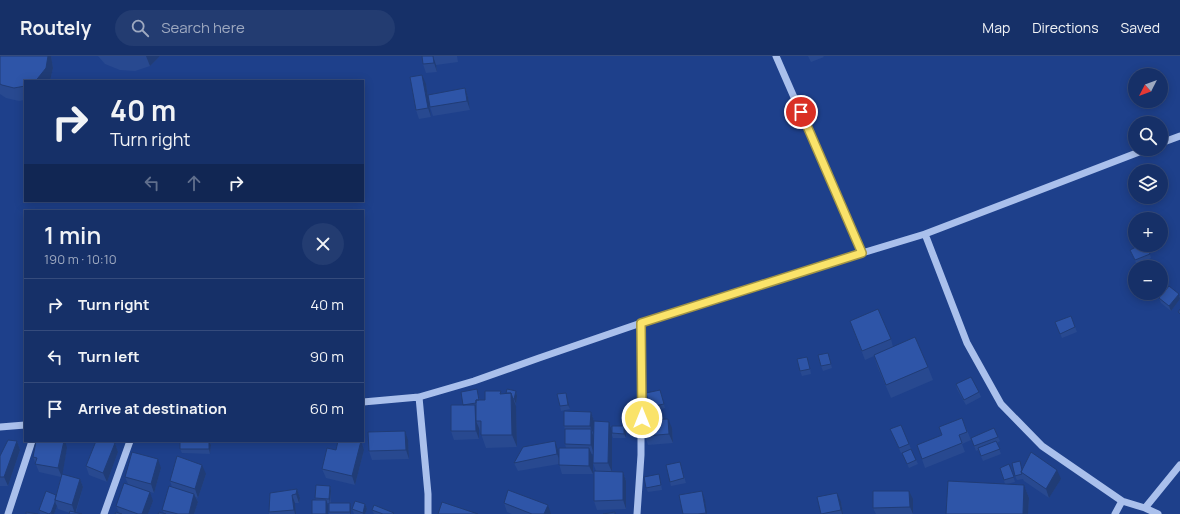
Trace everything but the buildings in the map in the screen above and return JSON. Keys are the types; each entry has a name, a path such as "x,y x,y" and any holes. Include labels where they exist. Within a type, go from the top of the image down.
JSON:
{"street":[{"path":"776,56 862,253"},
{"path":"1168,140 1180,136"},
{"path":"364,402 419,397 474,381 641,323 925,234 1128,156"},
{"path":"925,234 967,343 1001,404 1042,446 1122,501 1145,508 1158,514"},
{"path":"637,514 641,440 641,323"},
{"path":"419,397 428,494 428,514"},
{"path":"0,427 24,425"},
{"path":"8,514 32,442"},
{"path":"104,514 130,442"},
{"path":"1145,508 1180,465"},
{"path":"1115,514 1122,501"}],"route":[{"path":"642,418 641,323 862,253 801,112"}]}
